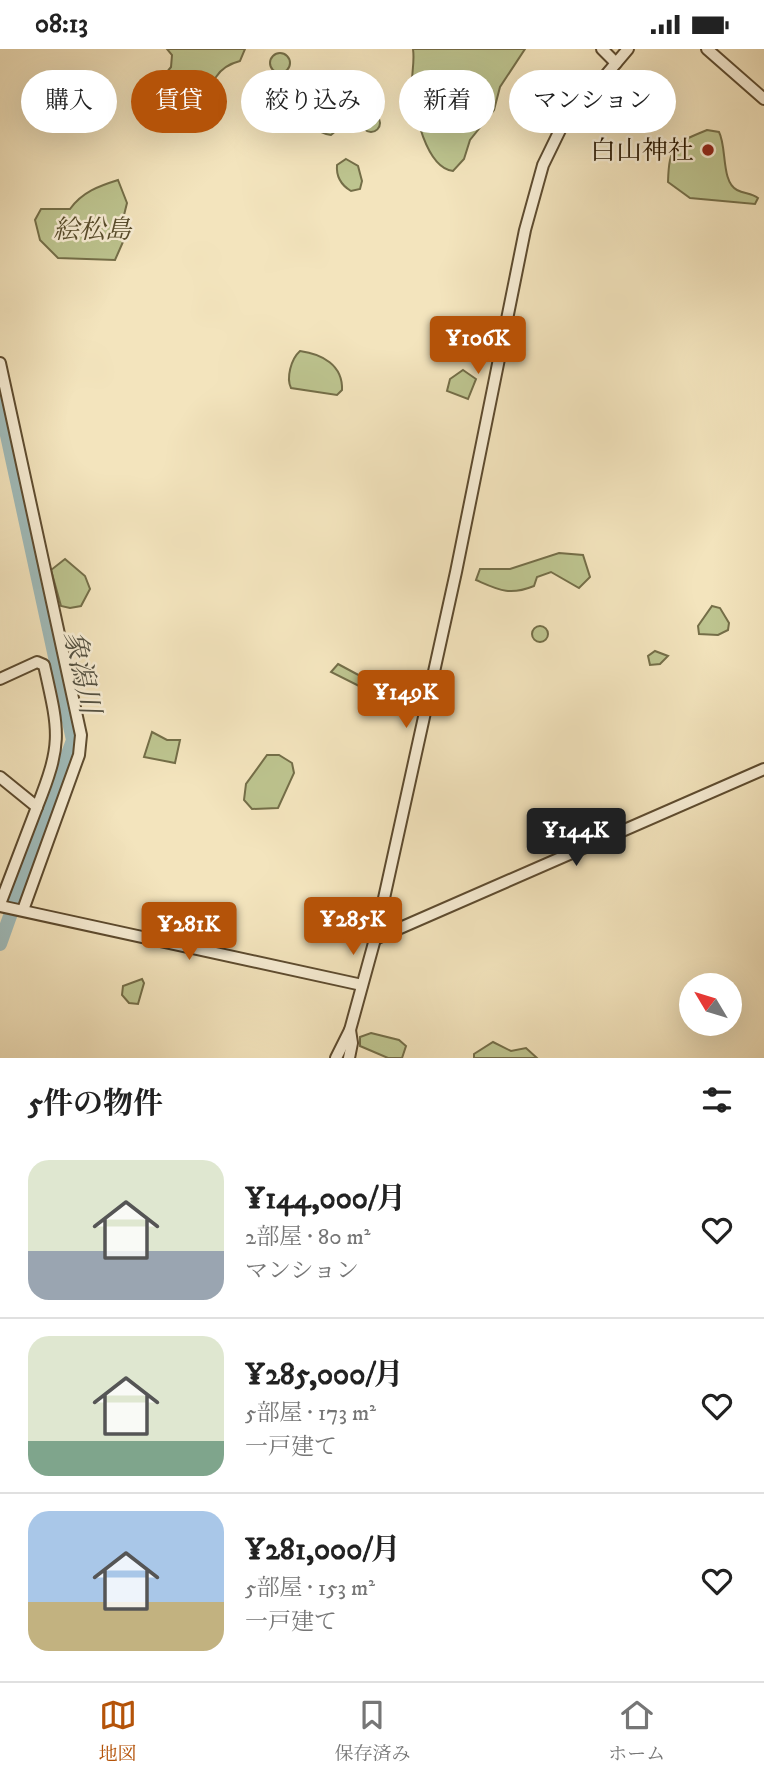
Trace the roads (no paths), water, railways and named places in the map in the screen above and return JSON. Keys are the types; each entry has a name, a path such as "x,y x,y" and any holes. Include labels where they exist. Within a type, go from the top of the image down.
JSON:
{"street":[{"path":"602,49 616,63"},
{"path":"336,1058 349,1030 375,939 536,188 543,165 561,128 628,49"},
{"path":"707,49 764,99"},
{"path":"0,363 81,735 79,755 23,910"},
{"path":"0,679 37,662 44,665 59,736 51,773 0,905 362,985"},
{"path":"375,939 764,769"},
{"path":"0,777 37,807"},
{"path":"349,1030 352,1043 349,1058"}],"waterway":[{"name":"象潟川","path":"0,403 73,740 0,944"}],"place":[{"name":"白山神社","path":"708,150"}],"park label":[{"name":"絵松島","path":"92,229"}]}
